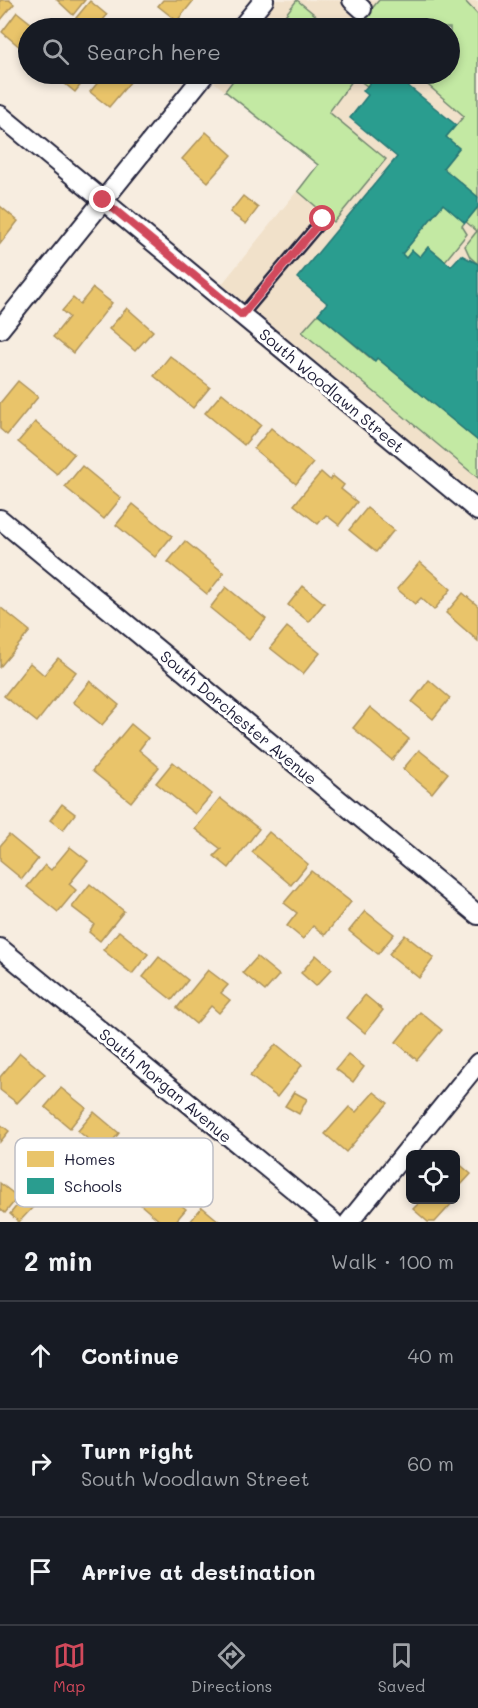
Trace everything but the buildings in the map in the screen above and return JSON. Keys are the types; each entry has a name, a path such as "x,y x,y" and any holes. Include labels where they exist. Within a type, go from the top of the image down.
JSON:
{"street":[{"path":"249,18 264,0"},
{"path":"0,329 197,84"},
{"name":"South Woodlawn Street","path":"0,115 478,511"},
{"name":"South Dorchester Avenue","path":"0,519 478,915"},
{"name":"South Morgan Avenue","path":"0,948 333,1222"},
{"path":"349,1222 478,1063"}],"lane":[{"path":"242,315 323,219"}],"shaded area":[{"path":"273,0 478,1 478,497 222,284 318,165 216,84 460,84 460,18 258,18"}],"green space":[{"path":"297,0 319,18 283,18"},
{"path":"379,0 464,0 478,15 478,197 443,168 459,148 446,137 464,116 427,84 460,84 460,18 364,18"},
{"path":"230,84 350,84 329,112 386,159 334,222 298,191 318,165 225,91"},
{"path":"443,204 465,222 462,226 467,234 445,261 428,247 420,257 413,251 406,258 402,254"},
{"path":"478,207 478,264 470,257 465,246 477,231 466,222"},
{"path":"318,314 374,361 377,358 478,441 478,478 302,332"}],"route":[{"path":"103,200 242,315 323,219"}]}
